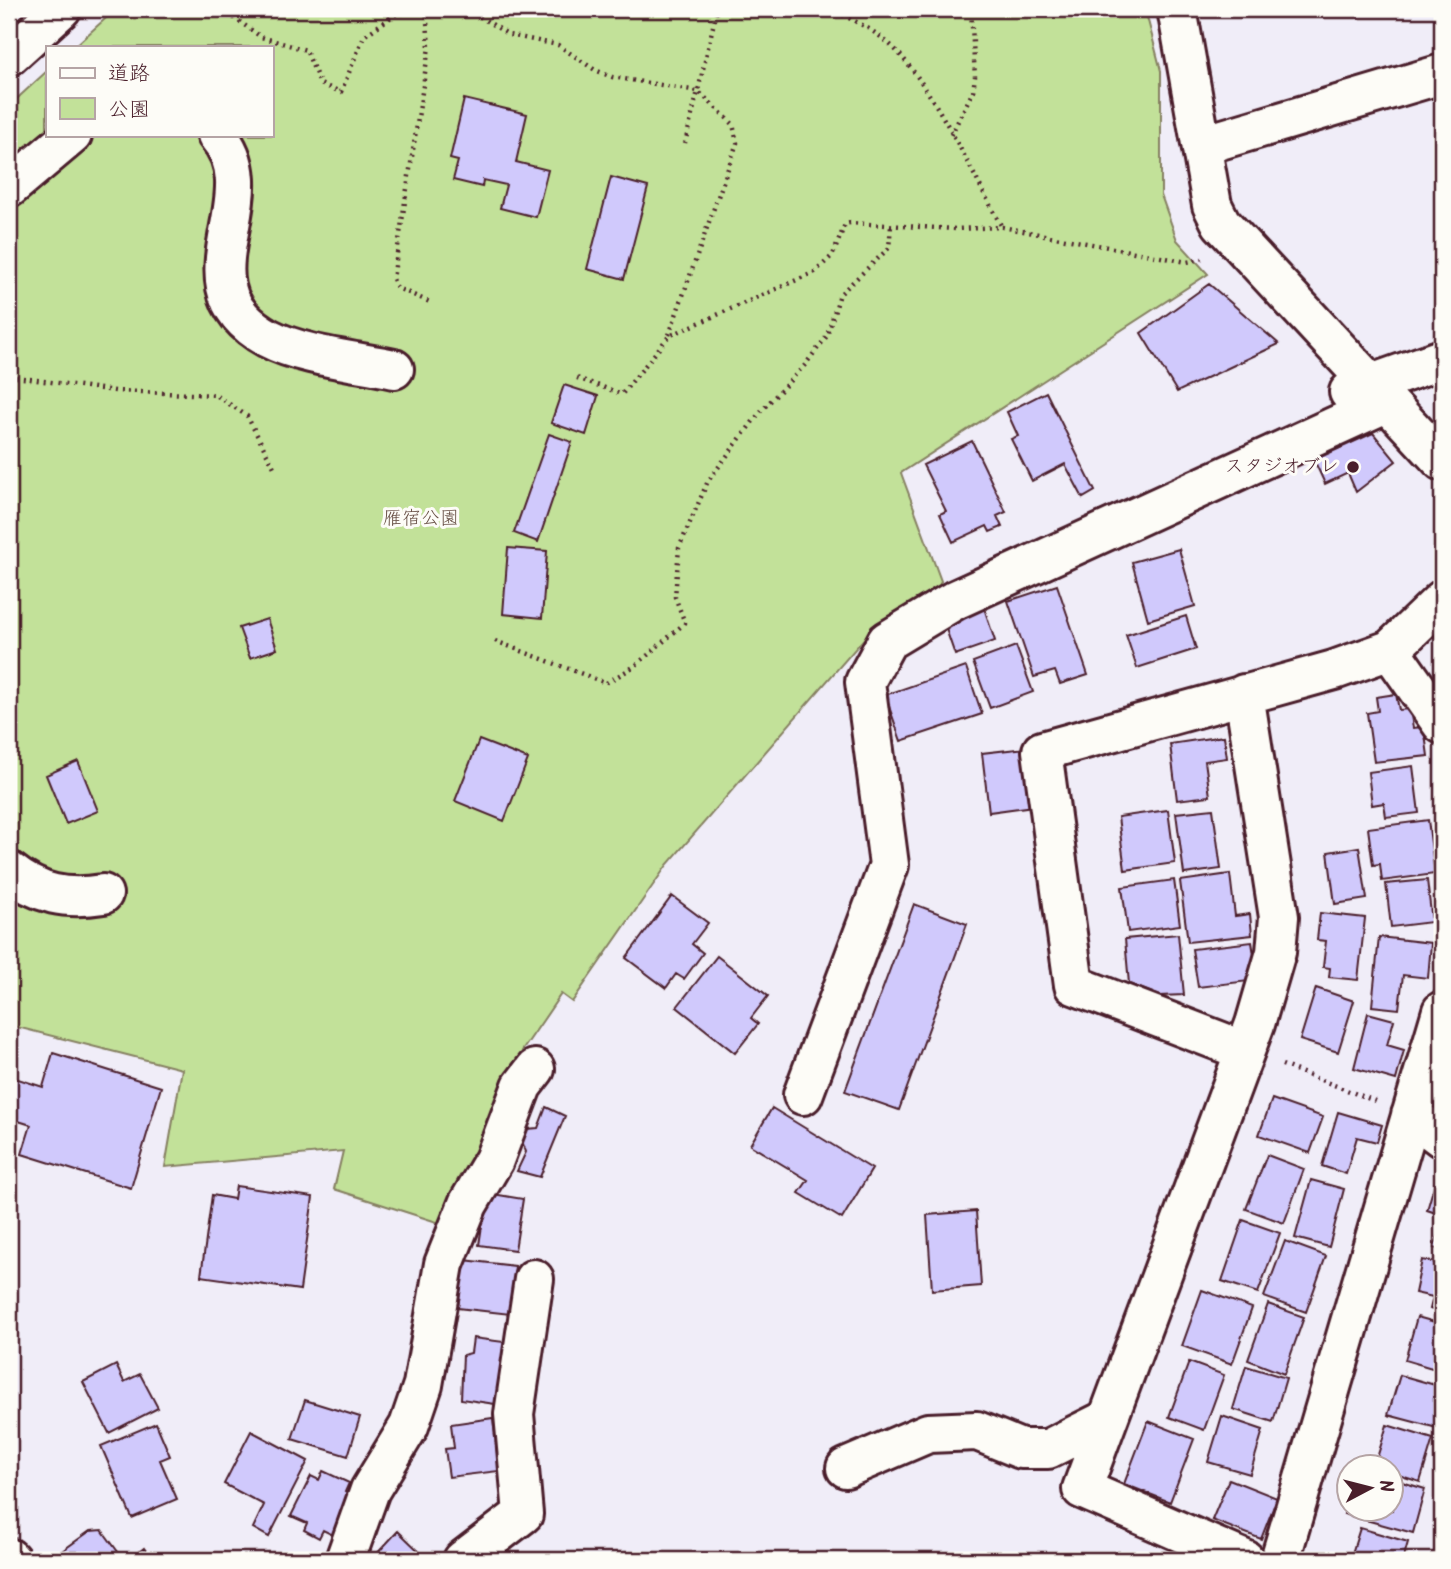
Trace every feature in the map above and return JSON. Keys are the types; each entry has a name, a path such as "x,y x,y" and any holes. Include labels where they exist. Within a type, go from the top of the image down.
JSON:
{"street":[{"path":"9,56 61,9"},
{"path":"1177,9 1212,205 1221,223 1442,461"},
{"path":"1203,145 1442,74"},
{"path":"9,188 71,136"},
{"path":"217,136 234,167 236,195 226,239 223,270 230,301 248,325 271,339 394,369"},
{"path":"803,1095 889,865 865,681 887,641 955,600 1380,393 1410,368 1442,359"},
{"path":"1058,529 1347,392 1380,393"},
{"path":"1245,1051 1074,985 1042,751 1390,650 1442,600"},
{"path":"1390,650 1442,724"},
{"path":"1244,694 1279,916 1270,977 1082,1489 1245,1560"},
{"path":"9,871 43,893 75,898 103,894"},
{"path":"1280,1560 1442,1011"},
{"path":"345,1560 370,1490 409,1426 423,1385 444,1264 468,1204 494,1160 522,1086 535,1069"},
{"path":"1411,1115 1442,1138"},
{"path":"463,1560 523,1514 514,1414 534,1279"},
{"path":"846,1468 928,1433 977,1431 1021,1449 1048,1449 1106,1420"}],"path":[{"path":"222,9 261,37 306,50 320,83 341,92 364,36 394,15 419,9"},
{"path":"426,9 429,47 393,279 397,288 432,303"},
{"path":"468,9 509,35 558,44 595,70 612,77 698,91 733,124 737,143 669,336 622,394 577,378"},
{"path":"685,143 717,9"},
{"path":"830,9 866,26 888,42 922,84 1002,227"},
{"path":"950,135 973,91 975,77 971,9"},
{"path":"669,336 815,272 833,255 845,224 956,229 1002,227 1187,262 1206,258"},
{"path":"495,641 606,683 635,666 685,623 675,597 679,548 708,481 761,411 805,365 827,336 840,294 889,248 891,225"},
{"path":"9,376 115,391 216,394 247,416 275,469"},
{"path":"1245,1051 1411,1115"}],"green space":[{"name":"雁宿公園","path":"116,9 1145,9 1161,71 1161,195 1177,240 1208,274 901,473 941,581 933,605 868,634 667,865 572,1002 561,994 522,1051 523,1072 443,1224 334,1189 343,1151 165,1167 182,1069 9,1025 9,106 46,72 46,136 273,136 273,46 75,46"}],"building":[{"path":"464,99 527,114 516,162 548,170 536,217 500,208 506,185 483,180 482,187 453,180 458,161 450,159"},
{"path":"611,177 648,187 624,279 587,269"},
{"path":"1209,284 1279,344 1177,392 1141,333"},
{"path":"564,385 598,396 586,435 551,423"},
{"path":"1046,392 1095,491 1083,498 1065,464 1032,481 1011,439 1018,436 1007,412"},
{"name":"スタジオブレ","path":"1373,433 1396,461 1356,492 1348,473 1325,484 1314,460"},
{"path":"549,434 572,442 538,542 514,533"},
{"path":"972,441 1006,512 997,516 1002,527 990,532 987,526 953,542 940,514 946,511 923,465"},
{"path":"508,548 547,551 542,618 503,614"},
{"path":"1179,549 1195,606 1148,620 1132,562"},
{"path":"1057,585 1088,675 1060,684 1055,671 1034,677 1008,601"},
{"path":"984,608 995,641 955,655 944,623"},
{"path":"1186,616 1196,649 1137,668 1126,635"},
{"path":"267,619 277,649 250,658 239,628"},
{"path":"1016,646 1033,692 990,708 973,662"},
{"path":"966,667 982,714 901,741 885,695"},
{"path":"1396,694 1399,710 1410,709 1413,728 1424,727 1428,756 1374,762 1367,713 1378,711 1376,697"},
{"path":"1224,736 1227,758 1205,761 1210,796 1177,800 1170,744"},
{"path":"479,740 528,759 504,821 455,801"},
{"path":"1026,748 1034,806 989,812 982,753"},
{"path":"78,761 98,811 66,824 46,775"},
{"path":"1413,766 1419,813 1386,817 1384,803 1372,805 1368,772"},
{"path":"1213,809 1221,869 1184,874 1176,813"},
{"path":"1168,810 1175,863 1125,870 1118,817"},
{"path":"1428,820 1435,874 1382,881 1380,864 1373,865 1368,828"},
{"path":"1359,847 1367,899 1335,904 1328,852"},
{"path":"1230,874 1235,916 1250,914 1252,935 1188,942 1180,881"},
{"path":"1174,880 1180,925 1128,932 1122,887"},
{"path":"1427,880 1432,922 1391,927 1386,884"},
{"path":"672,896 708,923 692,944 703,953 684,979 676,974 666,988 626,958"},
{"path":"914,904 967,924 899,1110 845,1091"},
{"path":"1320,913 1365,918 1358,980 1329,977 1330,968 1323,967 1326,941 1317,940"},
{"path":"1178,934 1184,995 1160,996 1129,984 1125,939"},
{"path":"1379,937 1431,943 1428,978 1403,975 1399,1009 1372,1006"},
{"path":"1252,942 1258,980 1198,987 1192,949"},
{"path":"717,956 768,996 751,1018 758,1024 735,1053 677,1007"},
{"path":"1316,988 1354,1001 1338,1052 1300,1040"},
{"path":"1368,1013 1394,1020 1387,1045 1404,1050 1396,1080 1354,1068"},
{"path":"53,1053 161,1087 131,1188 22,1154 31,1125 9,1118 9,1076 43,1087"},
{"path":"1272,1099 1323,1117 1310,1153 1259,1135"},
{"path":"546,1107 565,1116 540,1177 517,1171 526,1152 522,1141 527,1129 538,1128"},
{"path":"772,1108 872,1169 842,1219 799,1193 808,1180 750,1145"},
{"path":"1338,1112 1382,1125 1377,1142 1357,1137 1346,1174 1322,1166"},
{"path":"1267,1155 1304,1169 1284,1223 1246,1209"},
{"path":"1436,1179 1442,1181 1442,1215 1427,1210"},
{"path":"1311,1180 1344,1189 1329,1247 1295,1238"},
{"path":"236,1186 313,1197 300,1290 201,1276 212,1195 234,1199"},
{"path":"487,1193 523,1199 515,1250 479,1245"},
{"path":"976,1211 981,1286 932,1290 927,1215"},
{"path":"1243,1220 1280,1233 1258,1293 1222,1281"},
{"path":"1442,1221 1442,1250 1434,1248"},
{"path":"1285,1241 1326,1256 1306,1312 1264,1297"},
{"path":"464,1260 515,1266 510,1314 458,1308"},
{"path":"1422,1260 1442,1264 1442,1313 1430,1309 1433,1297 1415,1293"},
{"path":"1202,1290 1252,1308 1232,1364 1182,1346"},
{"path":"1268,1304 1304,1317 1284,1374 1248,1360"},
{"path":"1417,1317 1442,1324 1442,1371 1405,1360"},
{"path":"473,1338 504,1342 498,1384 503,1388 502,1405 461,1399 463,1355 471,1353"},
{"path":"1189,1362 1224,1375 1204,1430 1169,1417"},
{"path":"116,1365 124,1382 140,1374 158,1408 109,1433 83,1382"},
{"path":"1246,1366 1286,1378 1273,1422 1233,1409"},
{"path":"1400,1375 1442,1387 1442,1408 1437,1428 1388,1415"},
{"path":"305,1400 360,1417 348,1456 292,1439"},
{"path":"1222,1416 1263,1430 1250,1474 1208,1462"},
{"path":"493,1418 499,1471 449,1477 445,1449 454,1448 451,1424"},
{"path":"1148,1421 1194,1439 1170,1502 1124,1484"},
{"path":"156,1423 170,1456 160,1460 177,1499 132,1518 101,1446"},
{"path":"1387,1425 1433,1439 1420,1482 1406,1478 1406,1454 1378,1454"},
{"path":"251,1431 308,1461 269,1537 253,1528 264,1505 224,1484"},
{"path":"323,1471 349,1483 345,1492 358,1499 339,1538 323,1530 319,1538 304,1530 307,1523 291,1516 311,1476 319,1480"},
{"path":"1229,1479 1277,1498 1261,1539 1212,1520"},
{"path":"1406,1483 1425,1489 1413,1533 1380,1524 1406,1524"},
{"path":"1360,1528 1408,1542 1403,1560 1350,1560"},
{"path":"102,1530 124,1560 68,1560 62,1551 90,1531"},
{"path":"398,1531 428,1560 371,1560"},
{"path":"144,1548 153,1560 129,1560"}],"place":[{"name":"スタジオブレ","path":"1353,467"}]}
